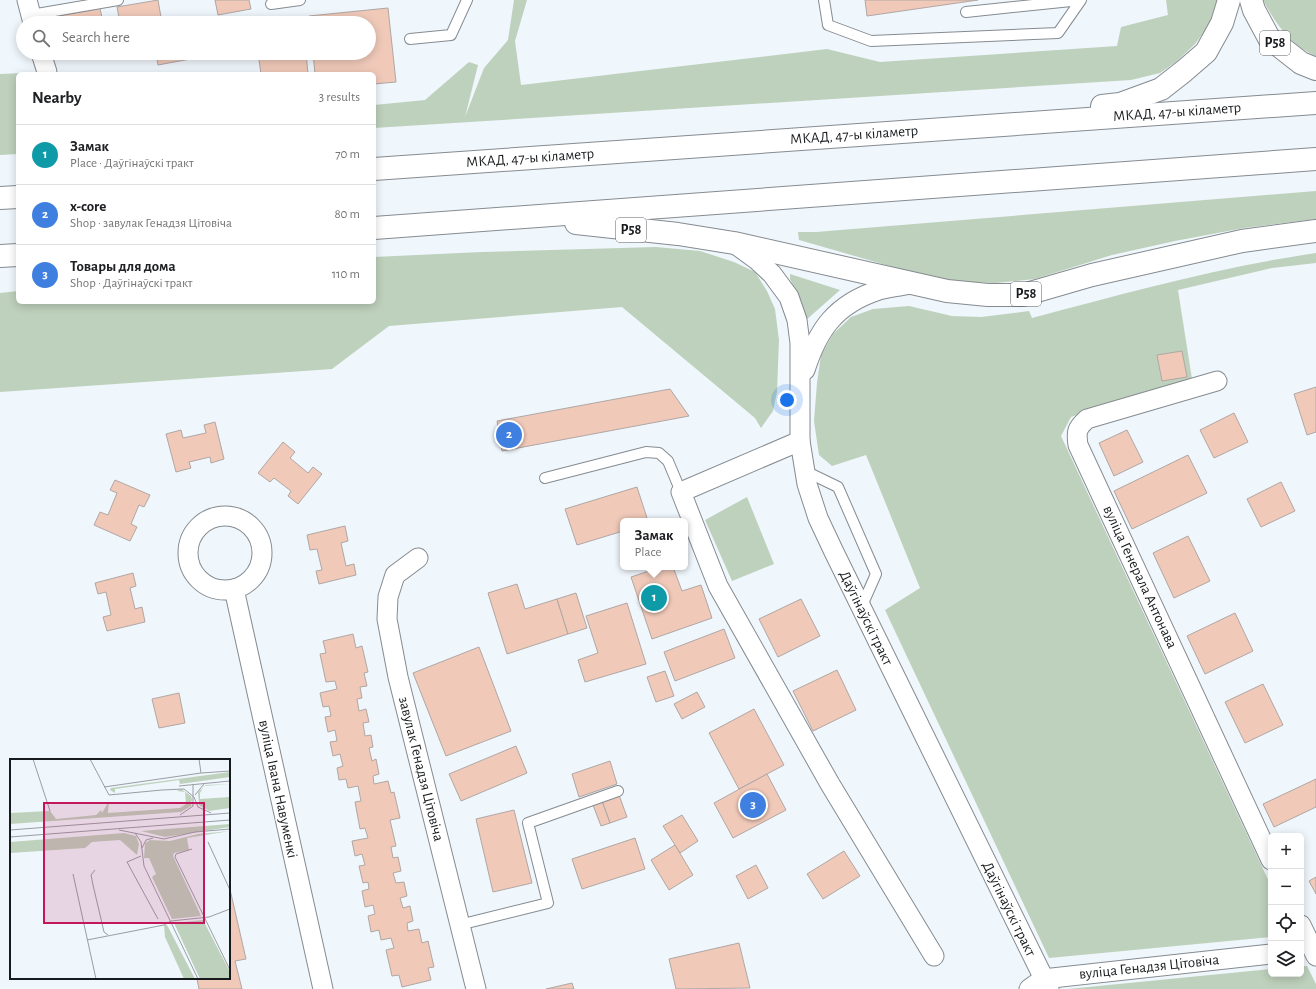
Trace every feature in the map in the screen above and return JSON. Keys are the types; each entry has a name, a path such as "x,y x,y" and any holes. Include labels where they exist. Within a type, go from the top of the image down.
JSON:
{"highway":[{"path":"912,131 1120,104 1161,89 1206,52 1222,23 1229,0"},
{"name":"Р58","path":"1251,0 1254,10 1269,38 1301,63 1316,69"},
{"name":"МКАД, 47-ы кіламетр","path":"383,169 1316,103"},
{"path":"376,228 1316,159"},
{"path":"0,198 16,197"},
{"name":"Р58","path":"527,217 678,234 734,243 912,284 948,291 988,296 1023,295 1092,275 1242,240 1316,231"},
{"path":"0,256 16,255"}],"street":[{"path":"43,60 47,72"},
{"name":"Даўгінаўскі тракт","path":"734,243 757,260 772,274 789,297 796,320 800,343 800,441 808,484 818,518 1040,986"},
{"path":"800,385 811,352 823,329 839,311 860,298 880,290 912,284"},
{"name":"вуліца Генерала Антонава","path":"1217,382 1087,419 1079,426 1076,435 1078,445 1268,854"},
{"path":"800,441 681,492 718,586 830,784 934,956"},
{"name":"завулак Генадзя Цітовіча","path":"418,558 395,575 388,597 387,618 398,677 476,989"},
{"name":"вуліца Івана Навуменкі","path":"234,589 323,989"},
{"path":"1304,932 1311,951"},
{"name":"вуліца Генадзя Цітовіча","path":"1040,986 1268,954"}],"lane":[{"path":"30,13 118,0"},
{"path":"271,4 300,0"},
{"path":"410,40 451,35 467,0"},
{"path":"824,0 828,25 871,41 1058,33 1081,0 966,12"},
{"path":"545,478 646,452 659,453 668,461 681,492"},
{"path":"805,471 838,487 876,574 861,608"},
{"path":"459,925 548,903 528,823 618,790"}],"green space":[{"path":"514,0 527,0 515,41 521,85 827,49 880,62 1117,46 1121,27 1168,15 1166,0 1217,0 1209,25 1195,44 1177,61 1160,73 1131,80 376,128 376,105 425,100 469,62 478,65 465,117 484,68 508,40"},
{"path":"1263,0 1316,0 1316,56 1307,52 1291,40 1278,25"},
{"path":"16,73 16,154 0,155 0,74"},
{"path":"1316,191 1316,219 1244,228 1175,241 1112,255 1035,279 995,283 964,282 907,271 799,240 798,232 816,232"},
{"path":"656,247 700,251 734,262 755,272 767,291 775,309 779,340 777,392 773,411 761,428 755,418 622,307 389,326 332,369 0,392 0,293 16,291 16,304 376,304 376,257"},
{"path":"1316,253 1316,263 1272,268 1178,290 1194,392 1145,409 1137,394 1071,417 1061,436 1268,880 1268,937 1049,958 885,610 920,588 866,455 832,466 819,455 814,421 821,355 833,334 851,317 873,309 909,306 952,316 981,317 1029,311 1032,318 1209,273"},
{"path":"790,274 840,290 806,320 800,300 790,279"},
{"path":"747,497 774,564 732,581 705,520"},
{"path":"1304,966 1307,966 1316,984 1316,989 1068,989 1268,969 1268,977 1304,977"}],"building":[{"path":"158,0 161,16 119,16 117,7"},
{"path":"215,0 249,0 251,9 218,15"},
{"path":"865,0 978,0 867,16"},
{"path":"100,8 102,16 58,16"},
{"path":"388,8 396,82 376,84 376,72 315,72 314,60 376,60 376,16 309,16"},
{"path":"157,60 185,60 158,65"},
{"path":"259,60 307,60 308,72 261,72"},
{"path":"1182,351 1187,377 1162,381 1157,355"},
{"path":"1316,387 1316,432 1307,435 1294,394"},
{"path":"670,389 689,416 502,451 497,421"},
{"path":"1234,413 1248,442 1214,458 1200,430"},
{"path":"215,422 224,459 211,463 210,457 189,462 191,468 176,472 166,434 181,430 183,438 206,433 204,425"},
{"path":"1127,430 1143,462 1114,476 1099,443"},
{"path":"283,442 295,452 290,458 308,473 313,467 322,474 298,504 288,496 291,491 274,478 270,482 258,473"},
{"path":"1188,455 1207,493 1132,529 1114,491"},
{"path":"115,480 150,495 144,507 139,505 131,524 137,527 130,541 94,525 100,512 108,515 117,493 110,490"},
{"path":"1281,482 1295,511 1261,527 1247,499"},
{"path":"637,487 647,518 620,518 620,532 577,545 565,509"},
{"path":"345,526 348,541 341,543 346,566 354,564 356,575 319,584 316,571 322,570 317,549 310,550 307,535"},
{"path":"1188,536 1210,581 1174,598 1153,553"},
{"path":"652,570 674,570 682,591 701,585 712,618 652,639 631,577"},
{"path":"133,573 136,586 130,588 135,609 142,607 145,622 107,631 103,617 111,615 106,592 98,594 95,583"},
{"path":"517,584 525,609 557,599 568,634 507,654 488,593"},
{"path":"576,593 587,628 568,634 557,599"},
{"path":"801,599 820,636 778,657 759,619"},
{"path":"627,603 646,664 585,682 578,660 598,653 586,616"},
{"path":"1235,613 1253,651 1205,674 1187,636"},
{"path":"724,629 735,658 675,681 664,652"},
{"path":"353,634 356,648 362,646 368,672 364,673 367,686 360,687 362,698 357,699 359,711 366,709 369,722 363,723 365,736 371,735 373,747 369,748 372,761 376,759 379,774 373,776 374,784 388,781 391,793 394,792 400,818 390,820 396,846 391,847 393,858 398,857 401,871 393,873 396,883 404,882 407,896 400,898 403,908 410,906 413,921 407,923 408,931 419,929 422,943 428,941 434,967 428,968 431,980 402,987 399,975 392,976 386,950 394,948 391,938 381,940 379,930 371,932 368,916 375,914 373,905 365,907 362,891 369,889 368,882 363,883 359,866 365,865 362,854 355,856 352,841 368,838 365,828 360,829 355,802 361,801 358,786 348,788 346,779 339,780 337,768 343,766 340,754 333,756 330,742 337,741 335,730 328,732 325,717 331,716 329,706 323,707 320,693 337,689 335,681 326,682 320,654 326,653 323,641"},
{"path":"479,647 511,731 446,756 413,673"},
{"path":"837,670 856,710 813,731 793,691"},
{"path":"665,671 674,696 656,702 647,677"},
{"path":"1263,684 1283,725 1245,743 1225,702"},
{"path":"697,692 705,707 682,719 674,704"},
{"path":"179,693 185,723 159,728 152,699"},
{"path":"754,709 784,765 739,789 709,733"},
{"path":"516,746 527,773 461,801 449,774"},
{"path":"610,761 617,784 579,797 572,774"},
{"path":"767,774 786,810 733,838 714,803"},
{"path":"1316,779 1316,807 1274,827 1263,804"},
{"path":"619,795 627,817 610,823 602,801"},
{"path":"602,801 610,823 601,826 593,805"},
{"path":"514,810 532,883 493,892 476,819"},
{"path":"682,815 698,841 680,853 663,826"},
{"path":"635,838 645,869 582,889 572,859"},
{"path":"675,845 693,875 669,890 651,860"},
{"path":"844,851 860,876 823,899 807,874"},
{"path":"756,865 768,888 748,899 736,876"},
{"path":"1316,877 1316,894 1309,881"},
{"path":"230,889 246,959 235,961 242,989 199,989 197,979 230,979"},
{"path":"739,943 750,988 676,989 669,959"},
{"path":"572,983 574,989 546,989"}],"place":[{"name":"x-core","path":"509,435"},
{"name":"Замак","path":"654,598"},
{"name":"Товары для дома","path":"753,805"}]}
